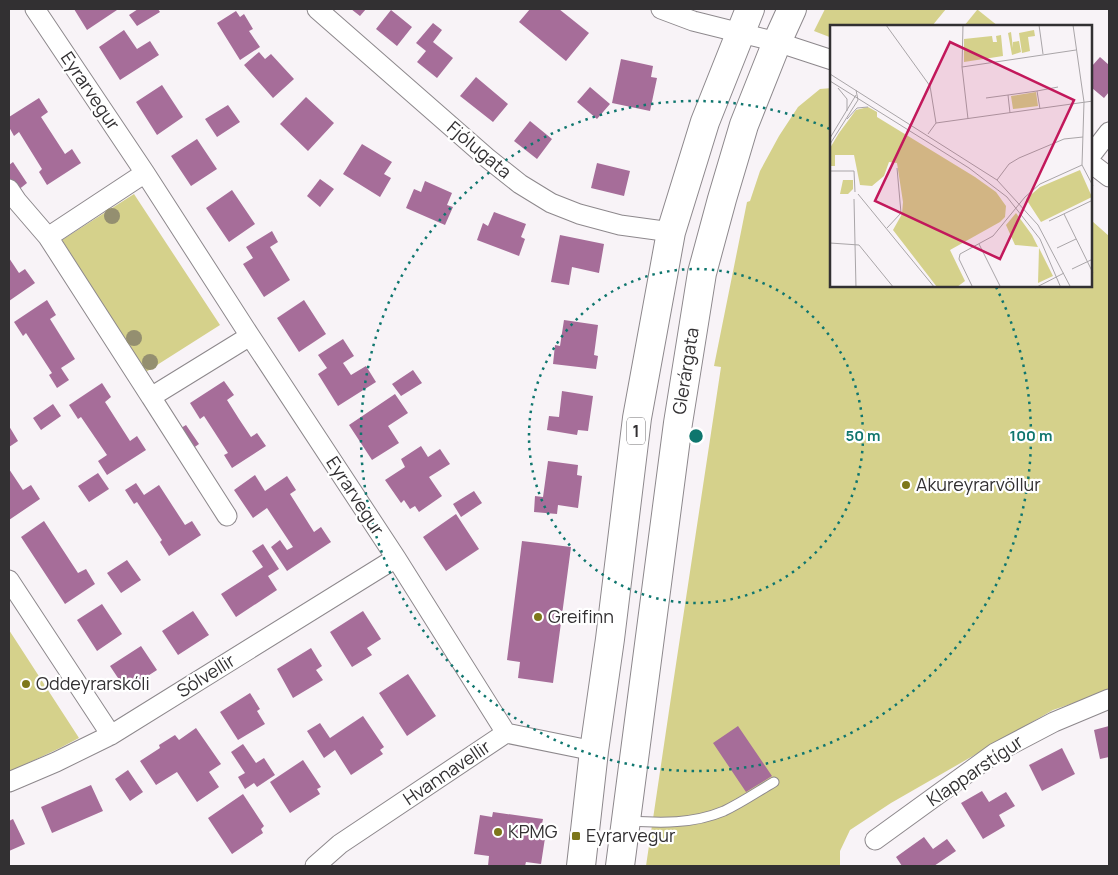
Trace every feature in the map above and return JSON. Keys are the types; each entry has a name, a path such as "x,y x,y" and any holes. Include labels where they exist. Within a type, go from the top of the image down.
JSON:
{"highway":[{"name":"Glerárgata","path":"620,866 678,423 702,273 744,125 792,9"},
{"name":"1","path":"580,856 610,639 637,418 671,232 705,122 745,20"}],"street":[{"name":"Eyrarvegur","path":"35,9 145,173 396,558 506,733"},
{"name":"Fjólugata","path":"317,9 486,157 520,184 551,203 578,214 620,225 671,232"},
{"path":"661,9 693,21 745,20 777,42 830,59"},
{"path":"1093,153 1109,132"},
{"path":"1093,165 1109,177"},
{"path":"48,237 145,173"},
{"path":"9,189 17,202 48,237 227,516"},
{"path":"151,397 250,336"},
{"name":"Sólvellir","path":"9,782 56,762 111,734 396,558"},
{"path":"9,580 111,734"},
{"name":"Klapparstígur","path":"875,840 995,753 1054,722 1109,699"},
{"name":"Hvannavellir","path":"315,866 340,844 506,733 594,751"}],"lane":[{"path":"626,821 677,823 709,816 724,811 774,782"}],"shaded area":[{"path":"825,9 946,9 933,25 830,25 830,37 814,31"},
{"path":"978,10 997,25 965,25"},
{"name":"Akureyrarvöllur","path":"830,88 830,288 1093,288 1093,222 1109,236 1109,691 1053,710 891,803 850,830 840,851 840,866 646,866 721,367 714,366 747,202 750,201 760,171 779,136 798,107 820,89"},
{"path":"134,194 220,325 146,372 62,240"},
{"name":"Oddeyrarskóli","path":"9,630 79,738 9,772"}],"building":[{"path":"74,9 116,9 117,10 87,30"},
{"path":"138,9 158,9 160,12 137,26 129,15"},
{"path":"351,9 366,9 360,16"},
{"path":"530,9 559,9 589,33 566,61 519,22"},
{"path":"391,10 412,27 397,46 376,29"},
{"path":"236,11 240,17 244,14 253,29 249,31 260,47 240,60 217,23"},
{"path":"433,23 442,30 433,42 453,58 437,78 417,62 426,51 416,43"},
{"path":"124,30 137,49 150,41 159,55 120,80 99,47"},
{"path":"259,52 265,59 271,54 294,79 273,98 244,65"},
{"path":"1100,57 1109,65 1109,92 1104,98 1093,89 1093,65"},
{"path":"621,59 653,66 651,77 657,78 650,111 612,103"},
{"path":"476,77 508,104 493,122 460,96"},
{"path":"162,85 183,117 157,135 136,102"},
{"path":"590,87 610,104 597,119 577,102"},
{"path":"306,97 334,123 308,151 280,124"},
{"path":"39,98 48,112 41,117 65,154 72,149 81,163 47,185 39,172 42,169 19,132 14,136 9,127 9,117"},
{"path":"228,105 240,122 217,137 205,119"},
{"path":"530,121 552,139 537,159 514,141"},
{"path":"197,139 217,169 191,186 171,156"},
{"path":"362,144 392,162 384,174 391,178 380,197 343,174"},
{"path":"13,162 27,183 17,191 9,179 9,165"},
{"path":"597,163 630,171 624,196 591,188"},
{"path":"320,179 334,189 320,207 307,196"},
{"path":"425,181 452,193 447,205 453,207 445,225 406,208 414,189 421,192"},
{"path":"232,190 255,224 229,242 206,208"},
{"path":"494,212 526,224 521,237 525,239 519,256 477,240 483,223 488,226"},
{"path":"272,231 278,242 270,247 290,280 264,297 243,264 253,258 246,247"},
{"path":"560,235 604,244 599,273 572,267 569,285 551,282"},
{"path":"9,258 19,273 25,269 35,283 9,301"},
{"path":"47,300 56,315 50,319 75,359 61,368 69,380 57,388 49,375 52,373 26,333 23,336 14,322"},
{"path":"304,300 326,334 299,352 277,318"},
{"path":"564,320 598,325 594,355 598,356 596,369 553,364 555,345 560,346"},
{"path":"343,339 354,356 343,363 351,375 366,366 376,382 338,406 318,374 327,368 318,355"},
{"path":"413,370 422,383 401,396 392,384"},
{"path":"224,381 234,395 227,400 239,419 251,437 257,433 266,446 232,468 224,455 228,453 204,416 200,419 190,403"},
{"path":"102,383 111,397 105,402 130,441 137,436 146,450 107,475 98,461 107,455 81,417 78,419 69,405"},
{"path":"562,391 593,396 588,431 578,430 577,435 547,430 549,416 559,417"},
{"path":"395,394 408,413 388,426 399,443 372,460 349,425"},
{"path":"53,404 61,416 41,430 33,418"},
{"path":"186,425 199,444 189,451 176,431"},
{"path":"9,426 18,441 9,447"},
{"path":"421,446 428,457 440,449 450,464 429,477 442,496 419,512 415,506 410,509 404,500 401,503 385,480 405,467 401,459"},
{"path":"548,461 578,465 577,475 582,476 578,508 558,505 557,514 534,512 535,496 543,497"},
{"path":"9,469 23,490 31,485 40,499 9,520"},
{"path":"98,473 109,489 89,502 78,486"},
{"path":"255,475 265,491 287,476 296,490 290,494 314,532 321,527 331,542 287,571 271,547 280,540 287,550 293,547 267,508 253,518 234,490"},
{"path":"136,483 144,495 159,485 185,525 192,521 201,535 169,556 160,542 162,540 137,502 134,504 125,490"},
{"path":"474,491 482,503 461,517 453,504"},
{"path":"456,514 479,549 446,571 423,537"},
{"path":"44,521 78,573 86,569 95,584 65,604 21,537"},
{"path":"522,541 571,547 553,683 518,678 520,662 507,660"},
{"path":"263,544 279,569 268,576 277,590 236,617 221,594 263,567 252,551"},
{"path":"127,560 141,580 121,593 107,573"},
{"path":"102,604 122,634 97,651 77,620"},
{"path":"193,611 209,635 178,655 162,631"},
{"path":"363,611 381,639 367,648 372,655 352,667 330,632"},
{"path":"141,646 157,670 126,690 110,666"},
{"path":"311,648 322,666 316,670 323,680 293,698 277,669"},
{"path":"408,674 436,716 407,736 379,693"},
{"path":"250,693 260,709 257,711 265,724 238,740 220,712"},
{"path":"363,716 384,747 380,750 383,754 351,775 335,750 324,758 307,731 320,723 330,738"},
{"path":"738,726 772,776 746,792 713,743"},
{"path":"1109,726 1109,757 1100,759 1094,730"},
{"path":"196,728 221,764 209,772 219,787 197,802 177,772 156,785 140,761 160,748 159,745 175,735 179,740"},
{"path":"243,744 256,763 264,758 275,775 257,787 254,783 245,789 238,777 245,773 231,752"},
{"path":"1062,748 1075,774 1042,791 1029,765"},
{"path":"303,760 321,787 317,789 320,794 290,813 270,782"},
{"path":"128,770 143,792 130,801 115,779"},
{"path":"91,785 103,811 52,833 41,807"},
{"path":"982,791 989,802 1006,792 1015,806 999,815 1005,826 983,839 961,803"},
{"path":"243,794 264,826 261,829 263,833 232,854 208,818"},
{"path":"493,812 543,819 542,824 547,825 541,864 526,862 525,866 488,866 489,856 474,854 480,815 492,817"},
{"path":"13,819 25,844 9,851 9,821"},
{"path":"924,837 933,849 947,839 956,851 934,866 902,866 896,857"}],"place":[{"name":"Akureyrarvöllur","path":"906,485"},
{"name":"Greifinn","path":"538,617"},
{"name":"Oddeyrarskóli","path":"26,684"},
{"name":"KPMG","path":"498,832"},
{"name":"Eyrarvegur","path":"576,836"}]}
